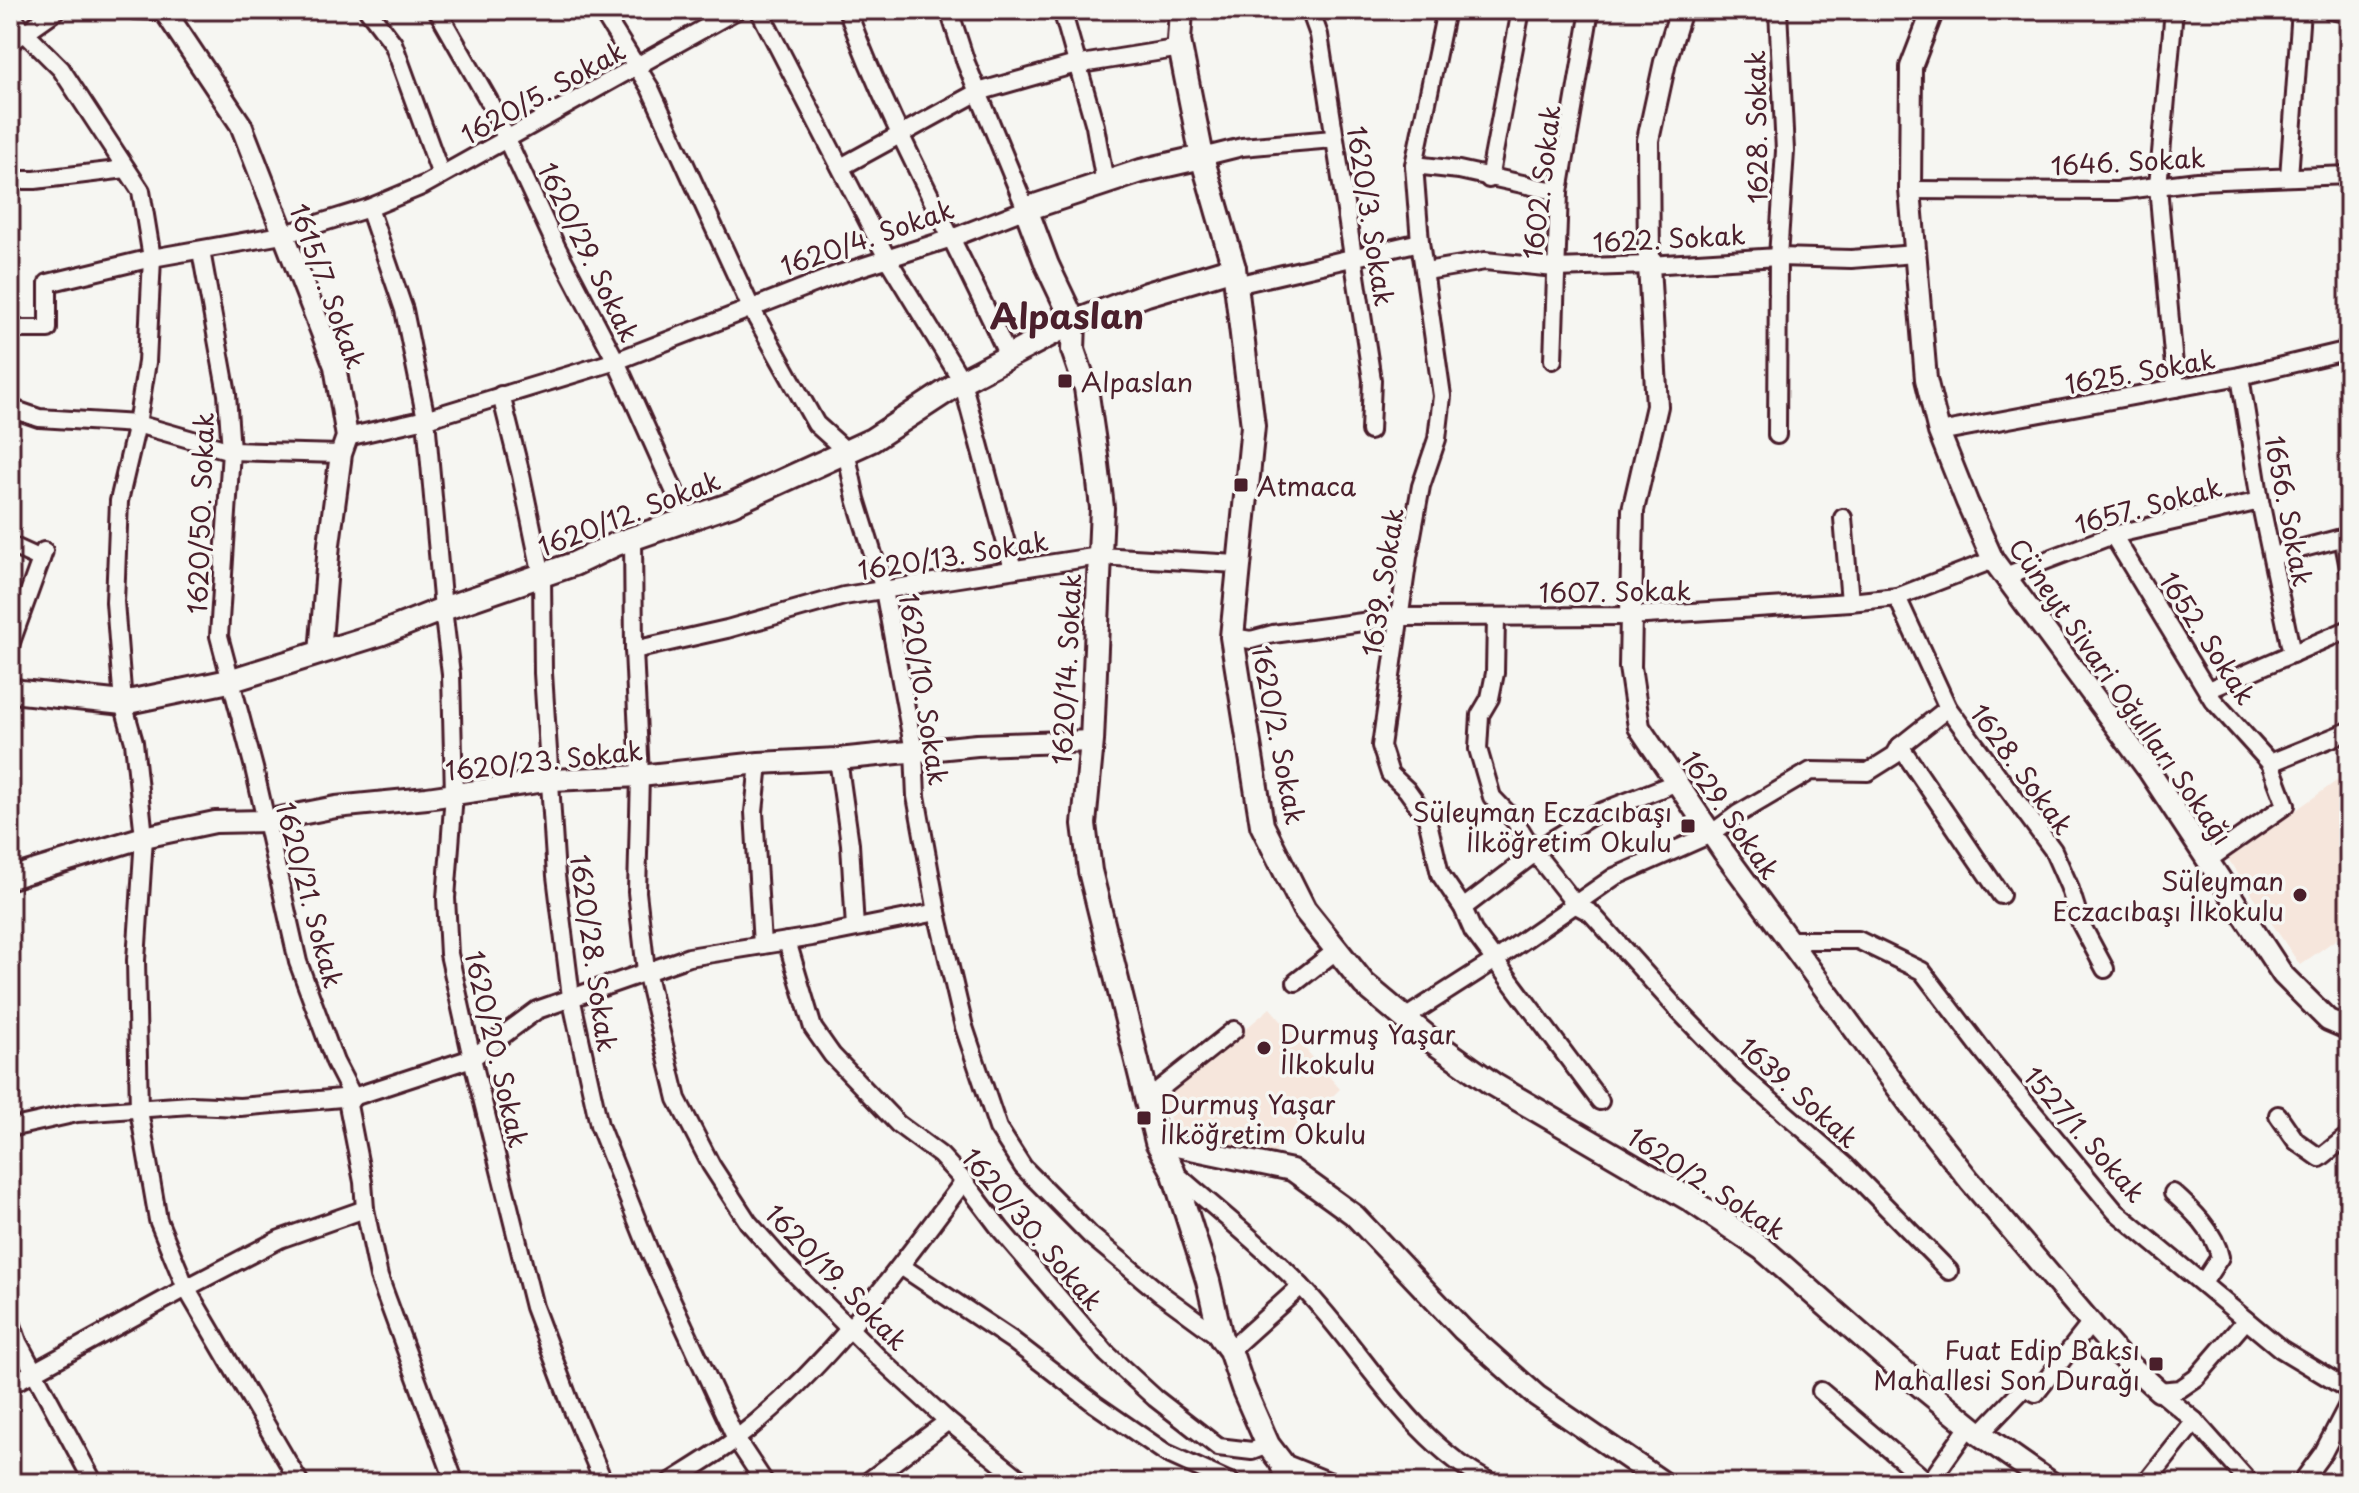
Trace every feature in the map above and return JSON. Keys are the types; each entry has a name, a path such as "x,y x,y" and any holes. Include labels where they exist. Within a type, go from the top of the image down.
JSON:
{"main road":[{"name":"1620/2. Sokak","path":"1181,10 1181,48 1202,157 1235,276 1253,426 1232,637 1262,825 1304,909 1364,984 1432,1041 1494,1085 1689,1199 1763,1249 1888,1359 1975,1429 2050,1483"},
{"name":"1620/4. Sokak","path":"1026,209 1105,183 1202,157"},
{"name":"1620/14. Sokak","path":"1026,209 1047,265 1074,322 1073,350 1086,388 1102,508 1092,741 1084,824 1090,871 1157,1142 1173,1171 1226,1344 1279,1464"},
{"name":"1620/12. Sokak","path":"10,689 123,703 229,681 380,634 732,504 872,440 962,381 1074,322 1147,294 1235,276"}],"street":[{"path":"10,43 57,10"},
{"path":"135,10 164,10"},
{"name":"1615/7. Sokak","path":"164,10 241,125 335,366 344,445 329,544 320,653"},
{"path":"368,10 393,43 441,175"},
{"name":"1620/29. Sokak","path":"437,10 507,138 557,248 616,361 687,519"},
{"path":"601,10 639,67 752,310 816,424 846,451"},
{"name":"1620/5. Sokak","path":"10,329 48,329 48,283 152,258 282,235 369,208 424,185 737,10"},
{"path":"759,10 887,258 962,381 1013,569"},
{"path":"847,10 901,133 1008,356"},
{"name":"1620/14. Sokak","path":"949,10 978,92 1026,209"},
{"path":"1062,10 1095,126 1105,183"},
{"name":"1620/3. Sokak","path":"1310,10 1319,35 1372,380 1370,431"},
{"name":"1639. Sokak","path":"1446,10 1414,165 1420,242 1442,396 1437,439 1418,500 1381,746 1390,774 1407,790 1427,818 1440,874 1463,908 1473,931 1600,1101"},
{"path":"1489,179 1521,10"},
{"name":"1602. Sokak","path":"1553,360 1559,192 1590,10"},
{"name":"1629. Sokak","path":"1681,10 1665,62 1648,140 1649,265 1657,406 1633,510 1630,667 1639,727 1787,940 1970,1181 2118,1354 2195,1421 2250,1483"},
{"name":"1628. Sokak","path":"1777,435 1778,257 1785,151 1778,10"},
{"name":"Cüneyt Sivari Oğulları Sokağı","path":"1933,10 1911,67 1910,190 1926,379 1939,432 1999,568 2149,771 2283,975 2328,1020 2349,1029"},
{"path":"2174,10 2158,186 2176,388"},
{"path":"2289,177 2301,10"},
{"path":"2331,10 2349,14"},
{"path":"11,15 61,69 141,191 152,258 147,362 137,424 119,501 115,602 123,703 134,742 144,837 136,960 139,1110 158,1220 186,1288 300,1483"},
{"path":"841,167 978,92 1076,65 1181,48"},
{"name":"1620/4. Sokak","path":"1202,157 1242,147 1333,139"},
{"path":"1414,165 1459,170 1559,192"},
{"path":"10,180 126,169"},
{"name":"1646. Sokak","path":"1910,190 2117,191 2197,181 2349,175"},
{"name":"1620/20. Sokak","path":"369,208 404,310 426,419 451,674 454,794 446,898 449,954 534,1307 604,1483"},
{"name":"1620/4. Sokak","path":"10,408 39,418 137,424 231,451 344,445 616,361 839,274 952,238 1026,209"},
{"path":"1235,276 1354,259 1420,242"},
{"name":"1620/50. Sokak","path":"201,251 227,394 231,451 219,636 229,681"},
{"name":"1622. Sokak","path":"1426,271 1485,261 1555,268 1778,257 1851,259 1915,254"},
{"name":"1625. Sokak","path":"1939,432 2240,376 2349,350"},
{"name":"1656. Sokak","path":"2240,376 2260,501 2292,654"},
{"name":"1620/28. Sokak","path":"501,395 542,576 543,673 556,876 571,997 599,1125 650,1253 736,1439 765,1483"},
{"name":"1620/10. Sokak","path":"846,451 856,499 884,590 914,751 916,796 937,912 964,1027 998,1128 1023,1167 1090,1235 1226,1344"},
{"name":"1657. Sokak","path":"1999,568 2113,535 2260,501"},
{"path":"1843,518 1850,602"},
{"name":"1652. Sokak","path":"2113,535 2208,690 2270,763 2286,805 2208,860"},
{"path":"2273,556 2346,537 2349,568"},
{"name":"1620/19. Sokak","path":"633,539 640,776 637,892 646,971 677,1099 711,1165 748,1222 785,1264 948,1421 1025,1483"},
{"path":"10,545 42,555 10,645"},
{"name":"1620/13. Sokak","path":"634,650 727,629 844,596 1099,556 1237,564"},
{"name":"1607. Sokak","path":"1232,637 1251,640 1273,634 1400,617 1630,616 1850,602 1897,597 1999,568"},
{"name":"1628. Sokak","path":"1897,597 1948,708 2053,850 2081,924 2105,969"},
{"name":"1639. Sokak","path":"1496,617 1495,673 1490,698 1480,715 1478,749 1492,797 1515,821 1535,853 1576,905 1591,913 1740,1074 1845,1165 1949,1271"},
{"path":"2208,690 2349,629"},
{"name":"1620/21. Sokak","path":"229,681 254,768 298,962 335,1062 353,1097 348,1105 379,1277 455,1483"},
{"path":"1405,1018 1494,961 1614,877 1711,834 1738,814 1811,771 1868,772 1895,755 1900,746 1948,708"},
{"path":"2270,763 2349,731"},
{"name":"1620/23. Sokak","path":"10,878 144,837 215,822 265,821 336,807 552,780 640,776 977,745 1092,741"},
{"path":"1900,746 2001,895"},
{"path":"838,759 850,844 855,928"},
{"path":"759,763 754,812 762,945"},
{"path":"1463,908 1535,853 1593,815 1675,783"},
{"path":"10,1128 77,1113 191,1105 240,1107 353,1097 472,1058 537,1010 689,957 937,912"},
{"name":"1527/1. Sokak","path":"1787,940 1858,940 1922,971 1986,1055 2115,1211 2281,1349 2349,1390"},
{"name":"1620/30. Sokak","path":"787,941 813,1028 832,1055 898,1124 940,1155 964,1181 1001,1230 1107,1354 1155,1398 1218,1447 1252,1451 1279,1464"},
{"path":"1296,982 1337,950"},
{"path":"1146,1100 1234,1030"},
{"path":"2278,1115 2296,1141 2320,1158 2349,1135"},
{"path":"1157,1142 1292,1170 1354,1215 1463,1330 1537,1396 1664,1483"},
{"path":"1173,1171 1301,1286 1404,1410 1449,1455 1492,1483"},
{"path":"669,1483 736,1439 806,1376 850,1329 964,1181"},
{"path":"2173,1193 2201,1222 2218,1247 2220,1257 2203,1283"},
{"path":"10,1385 280,1239 365,1209"},
{"path":"901,1266 1012,1340 1095,1404 1166,1453 1232,1483"},
{"path":"1226,1344 1301,1286"},
{"path":"10,1319 86,1480"},
{"path":"2159,1391 2180,1389 2196,1378 2246,1320"},
{"path":"1821,1391 1929,1483 1975,1429 2025,1387 2036,1393 2091,1323"},
{"path":"2301,1483 2323,1453 2349,1403"},
{"path":"866,1483 948,1421"},
{"path":"2146,1483 2195,1421"},
{"path":"1279,1464 1333,1483"}],"shaded area":[{"name":"Süleyman Eczacıbaşı İlkokulu","path":"2349,772 2349,930 2300,965 2228,859"},
{"name":"Durmuş Yaşar İlkokulu","path":"1270,1008 1340,1089 1271,1157 1194,1137 1172,1125 1163,1100"}],"place":[{"name":"Alpaslan","path":"1065,381"},
{"name":"Atmaca","path":"1241,485"},
{"name":"Süleyman Eczacıbaşı İlköğretim Okulu","path":"1688,826"},
{"name":"Süleyman Eczacıbaşı İlkokulu","path":"2300,895"},
{"name":"Durmuş Yaşar İlkokulu","path":"1264,1048"},
{"name":"Durmuş Yaşar İlköğretim Okulu","path":"1144,1118"},
{"name":"Fuat Edip Baksı Mahallesi Son Durağı","path":"2156,1364"}],"district":[{"name":"Alpaslan","path":"1067,315"}]}
